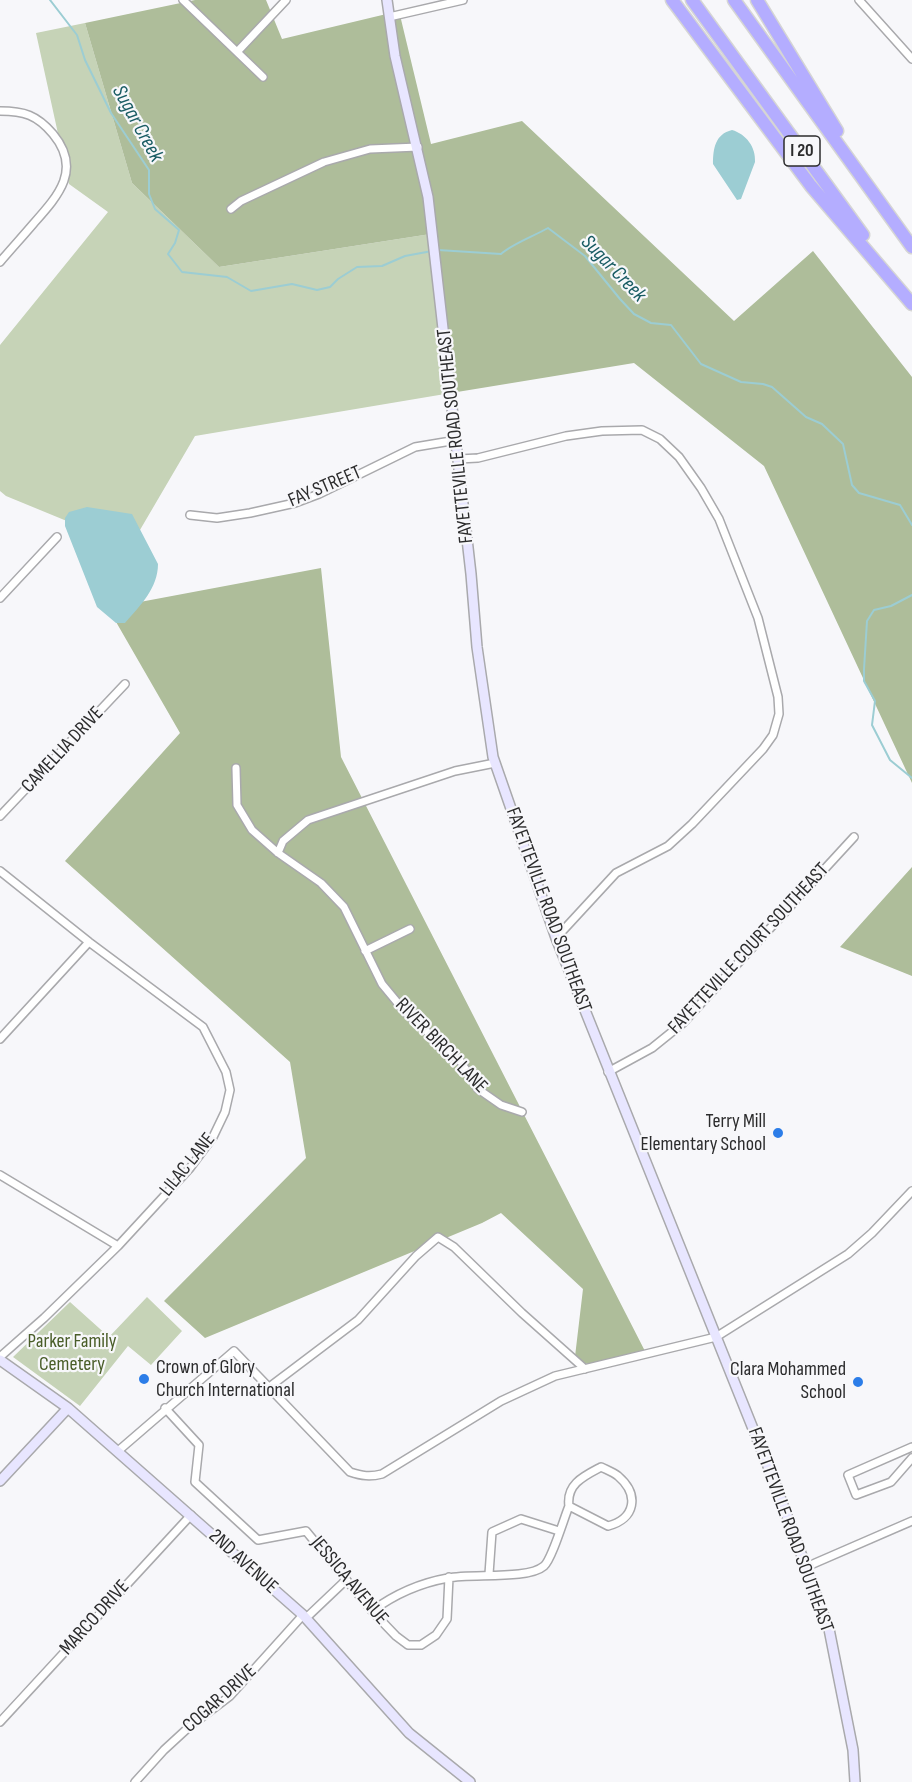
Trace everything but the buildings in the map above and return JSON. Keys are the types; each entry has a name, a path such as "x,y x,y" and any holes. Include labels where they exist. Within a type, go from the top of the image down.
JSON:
{"highway":[{"path":"672,0 811,186 912,302"},
{"name":"I 20","path":"693,0 912,302"},
{"name":"I 20","path":"734,0 912,247"},
{"path":"757,0 879,202"}],"street":[{"path":"183,0 262,77"},
{"path":"237,52 286,0"},
{"name":"FAYETTEVILLE ROAD SOUTHEAST","path":"387,0 396,56 428,197 459,459 477,647 486,720 495,763 556,938 716,1337 829,1629 854,1750 855,1782"},
{"path":"389,17 463,0"},
{"path":"859,0 912,59"},
{"path":"0,111 19,111 40,121 64,150 67,162 64,180 57,198 0,262"},
{"path":"231,209 241,201 324,162 370,149 418,147"},
{"path":"459,459 478,458 566,436 602,431 642,430 660,439 679,457 719,519 758,618 778,698 779,714 773,735 763,749 668,846 616,873 556,938"},
{"name":"FAY STREET","path":"190,515 217,518 295,503 319,494 415,447 456,440"},
{"path":"0,598 57,537"},
{"name":"CAMELLIA DRIVE","path":"0,816 125,684"},
{"path":"278,853 283,842 308,820 455,771 495,763"},
{"name":"RIVER BIRCH LANE","path":"236,768 237,805 252,830 278,853 321,883 344,907 382,984 406,1012 461,1062 478,1089 501,1105 522,1112"},
{"name":"FAYETTEVILLE COURT SOUTHEAST","path":"608,1072 652,1048 683,1023 854,837"},
{"name":"LILAC LANE","path":"0,871 89,942 203,1027 226,1072 230,1090 225,1112 213,1137 189,1168 118,1246 0,1359"},
{"path":"365,951 410,929"},
{"path":"0,1039 89,942"},
{"path":"0,1175 118,1246"},
{"path":"118,1451 165,1408 234,1351 350,1472 360,1476 381,1474 501,1401 555,1376 716,1337 848,1254 872,1233 912,1191"},
{"path":"268,1388 358,1320 416,1256 438,1237 454,1247 522,1313 585,1369"},
{"name":"2ND AVENUE","path":"0,1359 68,1408 305,1617 409,1733 470,1782"},
{"path":"0,1481 68,1408"},
{"name":"JESSICA AVENUE","path":"165,1408 199,1444 195,1482 258,1540 306,1531 372,1611 408,1645 421,1645 436,1635 447,1618 450,1577"},
{"path":"912,1447 848,1475 856,1495 891,1482 912,1458"},
{"path":"372,1611 389,1598 415,1587 450,1577 525,1574 544,1566 550,1557 569,1506 568,1498 574,1483 601,1467 616,1474 626,1484 633,1501 630,1514 616,1524 608,1526 569,1506"},
{"name":"MARCO DRIVE","path":"0,1722 191,1515"},
{"path":"489,1574 492,1532 521,1519 559,1531"},
{"path":"806,1567 912,1521"},
{"name":"COGAR DRIVE","path":"135,1782 189,1727 230,1696 305,1617 346,1580"}],"green space":[{"path":"195,0 266,0 282,39 399,11 431,144 522,121 734,321 813,251 912,377 912,783 764,466 634,363 451,393 437,233 219,267 132,183 85,23"},
{"path":"85,23 132,183 219,267 437,233 451,393 195,436 130,547 6,496 0,491 0,345 108,212 69,184 36,33"},
{"path":"321,568 341,757 648,1357 574,1365 583,1289 501,1213 482,1223 205,1338 164,1301 306,1158 290,1062 65,861 180,733 108,608"},
{"path":"912,867 912,976 840,947"},
{"name":"Parker Family Cemetery","path":"147,1297 182,1331 151,1365 128,1346 80,1406 13,1357 70,1302 109,1337"}],"water":[{"path":"732,130 749,142 755,156 755,162 741,199 737,200 713,164 716,143 722,135"},
{"path":"87,507 132,514 158,564 152,589 125,623 116,623 97,607 65,526 65,518 69,512"}],"waterway":[{"name":"Sugar Creek","path":"50,0 77,35 85,60 111,113 149,170 149,194 155,209 179,230 168,254 182,272 227,277 251,291 292,284 317,290 330,287 357,267 382,266 405,256 432,251"},
{"name":"Sugar Creek","path":"438,250 501,254 517,243 548,228 585,256 634,314 651,323 671,325 701,364 741,382 772,387 806,417 822,424 843,444 852,485 859,493 900,505 912,525"},
{"name":"Sugar Creek","path":"912,595 891,606 874,610 867,621 864,669 864,681 875,701 872,725 890,760 912,778"}],"place":[{"name":"Terry Mill Elementary School","path":"778,1133"},
{"name":"Crown of Glory Church International","path":"144,1379"},
{"name":"Clara Mohammed School","path":"858,1382"}]}
